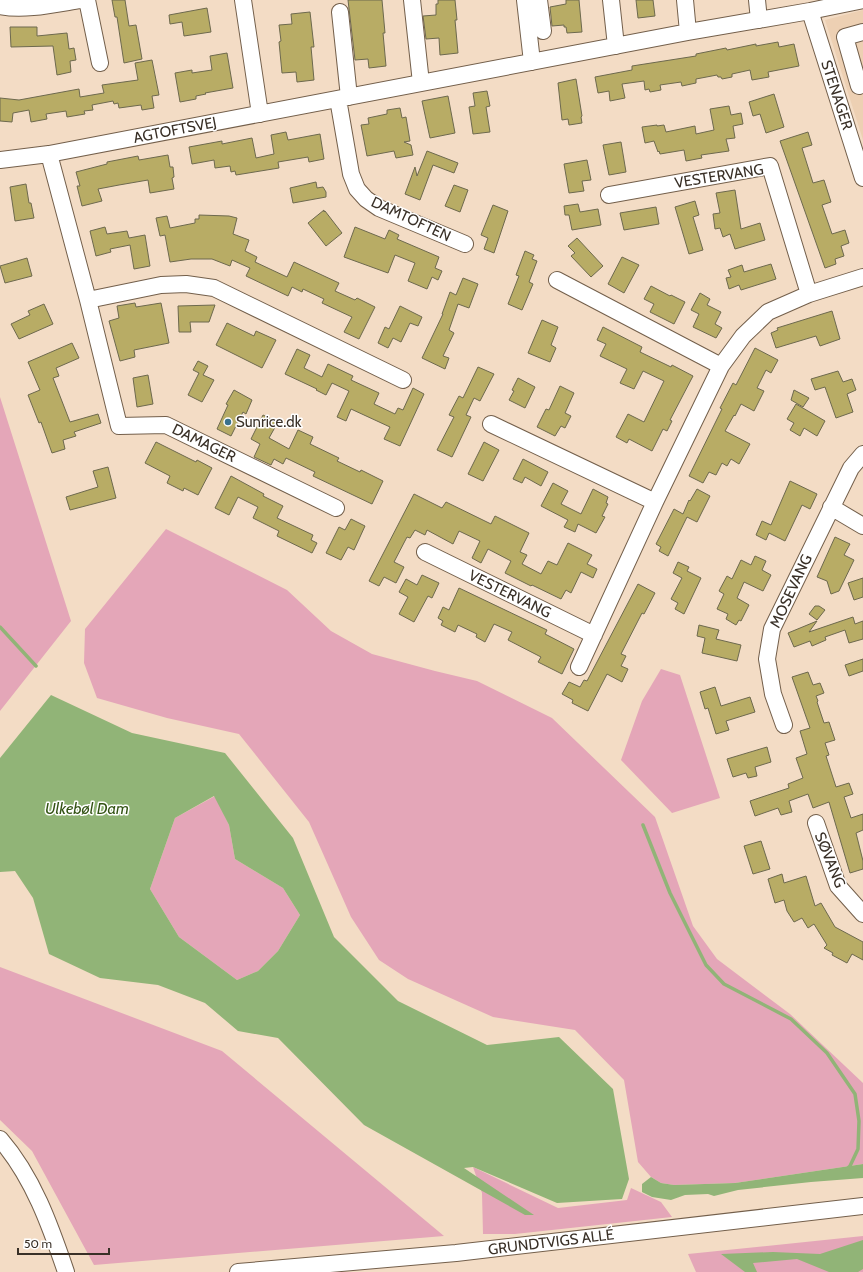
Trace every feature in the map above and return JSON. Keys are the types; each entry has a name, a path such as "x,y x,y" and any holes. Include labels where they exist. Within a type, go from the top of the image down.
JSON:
{"street":[{"path":"0,6 41,6 80,0"},
{"path":"87,0 100,63"},
{"path":"243,0 260,114"},
{"path":"412,0 421,83"},
{"path":"611,0 616,46"},
{"path":"685,0 688,32"},
{"path":"757,0 759,20"},
{"name":"AGTOFTSVEJ","path":"0,160 49,154 688,32 810,11 828,4 863,0"},
{"path":"532,3 543,31"},
{"path":"532,3 532,62"},
{"name":"STENAGER","path":"810,11 863,178"},
{"path":"340,12 343,98"},
{"path":"859,86 845,37 863,32"},
{"name":"DAMTOFTEN","path":"343,98 351,174 357,189 366,199 379,208 465,244"},
{"name":"DAMAGER","path":"49,154 88,300 119,426 166,425 336,508"},
{"name":"VESTERVANG","path":"609,195 770,166 809,294"},
{"path":"579,667 721,366 743,336 768,312 809,294 863,277"},
{"path":"557,280 721,366"},
{"path":"88,300 161,285 186,284 214,288 403,380"},
{"path":"491,424 656,502"},
{"name":"MOSEVANG","path":"784,725 773,694 767,658 772,629 851,468 863,454"},
{"path":"831,507 863,526"},
{"name":"VESTERVANG","path":"425,552 594,635"},
{"name":"SØVANG","path":"816,823 838,886 863,914"},
{"path":"0,1139 13,1154 35,1193 66,1272"},
{"name":"GRUNDTVIGS ALLÉ","path":"238,1272 456,1253 863,1206"}],"shaded area":[{"path":"863,10 863,140 825,20"},
{"path":"0,397 71,621 0,711"},
{"path":"166,529 287,590 331,631 372,654 477,681 552,718 655,817 693,926 717,959 790,1014 863,1083 863,1164 735,1183 674,1185 661,1183 651,1177 638,1162 624,1080 575,1030 493,1017 408,979 379,960 351,917 309,822 239,734 167,718 97,698 84,663 85,629"},
{"path":"661,669 680,675 720,798 672,813 621,760 642,701"},
{"path":"215,796 229,825 235,859 283,888 300,915 278,951 258,971 237,980 179,937 150,889 175,818"},
{"path":"0,967 222,1051 444,1236 94,1265 32,1151 0,1120"},
{"path":"473,1167 558,1208 627,1200 631,1188 661,1202 672,1217 515,1234 483,1234 482,1193"},
{"path":"863,1236 863,1272 696,1272 688,1254"}],"water":[{"name":"Ulkebøl Dam","path":"51,695 132,733 225,753 293,838 334,937 398,1001 487,1045 559,1037 613,1089 629,1179 622,1199 557,1203 473,1167 464,1168 534,1215 525,1215 364,1125 278,1038 238,1031 205,1003 158,985 100,978 49,954 33,898 15,871 0,872 0,758","holes":["214,796 229,825 235,859 283,888 300,915 278,951 258,971 237,980 179,937 150,889 175,818"]},
{"path":"863,1164 863,1178 738,1190 714,1196 708,1194 685,1195 671,1200 652,1197 642,1192 642,1184 651,1177 661,1183 674,1185 735,1183"},
{"path":"863,1240 863,1269 858,1272 829,1272 797,1259 753,1263 757,1272 745,1272 721,1254 773,1252 820,1254"}],"building":[{"path":"112,0 125,0 129,26 136,25 142,59 124,63 117,17 115,17"},
{"path":"348,0 382,0 386,66 369,68 368,59 355,60"},
{"path":"438,0 455,0 458,53 440,55 439,38 426,39 423,16 436,15 436,4 438,4"},
{"path":"566,0 579,0 582,32 567,33 564,25 552,26 550,7 566,4"},
{"path":"636,0 653,0 655,16 638,18"},
{"path":"207,8 211,32 184,36 182,22 170,24 169,15"},
{"path":"310,12 314,47 311,47 314,80 297,82 296,72 282,73 279,25 292,24 291,14"},
{"path":"10,27 37,27 37,36 67,33 69,49 74,48 76,60 70,61 71,72 57,75 53,46 11,47"},
{"path":"778,42 779,47 794,44 799,66 768,72 769,77 752,80 750,70 732,74 732,77 722,79 717,75 696,79 696,83 682,86 681,82 660,85 661,90 650,92 649,89 645,90 644,81 622,84 625,98 610,101 609,91 598,93 595,77 632,70 632,66 696,56 696,54 726,48 727,50 756,44 756,46"},
{"path":"227,53 233,88 205,93 206,94 196,96 196,99 180,102 175,73 192,70 192,73 212,70 210,56"},
{"path":"152,60 159,95 152,96 154,108 142,110 141,105 119,108 118,103 114,104 113,101 92,105 93,110 84,111 85,114 67,117 66,111 46,114 47,119 31,122 29,110 13,113 12,122 0,121 0,98 19,100 79,89 80,97 104,93 102,85 138,80 135,63"},
{"path":"576,79 582,123 569,125 568,119 562,120 558,83"},
{"path":"487,91 490,106 486,107 490,132 473,134 469,107 475,106 473,93"},
{"path":"774,94 784,127 766,133 760,114 753,116 749,102"},
{"path":"448,96 455,133 430,138 422,101"},
{"path":"729,106 731,115 741,113 743,124 733,126 735,138 726,139 729,151 701,155 702,158 686,161 684,150 660,154 654,141 645,143 642,127 664,125 666,132 695,126 696,134 714,130 710,109"},
{"path":"400,108 402,118 406,117 410,141 404,142 411,145 413,155 396,158 394,151 367,156 361,125 369,124 368,118 387,114 387,110"},
{"path":"286,132 288,140 320,134 324,159 309,162 308,157 278,162 279,168 236,175 235,171 231,172 230,166 215,168 214,160 192,164 189,147 222,141 222,144 252,138 256,158 274,154 271,135"},
{"path":"808,132 812,145 802,148 813,183 824,180 831,202 822,205 832,234 845,230 849,243 841,246 844,256 835,259 836,264 825,268 780,141"},
{"path":"621,142 626,172 609,175 603,145"},
{"path":"427,151 458,163 454,173 433,165 420,200 405,194 415,167 417,176"},
{"path":"168,155 170,167 173,167 174,177 172,178 174,189 150,193 148,180 119,185 98,189 102,201 82,206 77,186 80,186 76,172 107,164 107,162 138,156 139,160"},
{"path":"587,160 591,180 582,181 584,191 569,193 564,164"},
{"path":"316,182 317,188 323,187 326,192 326,197 293,203 290,188"},
{"path":"26,184 29,203 31,203 34,218 15,221 10,187"},
{"path":"454,185 468,190 460,212 445,206"},
{"path":"735,190 741,229 760,223 765,240 735,249 730,234 723,237 720,228 715,229 713,214 720,213 716,193"},
{"path":"695,201 699,215 693,217 703,250 689,254 675,207"},
{"path":"578,204 580,212 598,209 601,225 572,230 569,215 565,215 564,206"},
{"path":"493,205 508,211 494,253 484,249 488,238 481,235"},
{"path":"656,207 659,224 624,230 620,213"},
{"path":"324,210 324,212 325,211 342,233 326,246 308,223"},
{"path":"199,215 229,216 237,218 233,234 249,240 245,251 257,257 255,262 287,277 294,262 339,283 335,291 355,300 357,298 375,307 359,339 344,332 352,317 322,303 324,299 303,289 302,292 292,287 288,296 246,276 250,268 232,260 230,266 212,259 191,259 170,262 165,235 160,236 156,218 167,216 170,228 195,223 195,219 199,219"},
{"path":"105,227 107,234 127,231 129,238 145,235 150,266 134,269 130,245 110,249 111,252 96,256 90,231"},
{"path":"355,227 385,239 389,230 399,235 397,239 439,257 435,268 442,271 438,280 432,277 427,289 408,281 415,263 395,255 388,273 344,257"},
{"path":"577,238 603,266 591,277 571,256 575,253 568,246"},
{"path":"525,251 534,255 532,259 537,261 529,282 533,284 522,310 508,304 519,276 516,275"},
{"path":"622,257 639,265 624,293 608,284"},
{"path":"27,258 32,276 5,283 0,266"},
{"path":"771,264 776,279 741,290 739,285 729,289 726,278 731,277 728,270 742,265 744,272"},
{"path":"463,278 478,284 469,308 458,304 449,330 454,333 443,356 449,358 445,369 422,358 443,314 450,292 456,295"},
{"path":"651,286 685,302 674,324 650,312 654,304 644,299"},
{"path":"700,293 710,299 707,305 721,312 715,324 722,328 716,338 693,327 699,314 691,310"},
{"path":"135,303 136,307 161,303 169,343 134,350 135,357 120,361 109,321 119,318 117,306"},
{"path":"44,304 53,324 19,339 11,324 30,315 28,311"},
{"path":"215,305 209,322 190,322 191,332 179,332 178,306"},
{"path":"400,306 422,317 418,326 410,323 401,342 393,338 388,348 378,343 385,327 389,329"},
{"path":"832,311 840,339 820,346 816,336 776,348 771,333 778,330 777,328"},
{"path":"542,320 558,327 551,345 556,348 550,362 528,353"},
{"path":"227,323 254,336 256,331 276,340 262,368 216,345"},
{"path":"603,327 642,347 640,352 671,367 672,365 693,376 670,420 672,421 667,431 663,429 652,451 629,439 627,443 616,437 628,414 644,422 664,381 643,371 634,389 620,383 627,369 600,356 606,344 597,340"},
{"path":"72,343 79,358 56,368 59,376 53,378 70,422 98,414 101,423 74,432 76,436 63,440 65,449 52,453 41,422 39,423 28,395 40,390 28,362"},
{"path":"755,348 778,360 771,373 766,370 757,388 764,391 754,411 741,404 725,431 750,444 739,464 731,459 727,466 722,463 716,475 709,472 703,483 689,476 722,409 720,408 733,383 736,385"},
{"path":"297,349 310,355 304,368 322,377 328,364 353,376 351,380 379,393 374,404 395,414 398,408 403,410 413,388 424,394 400,446 384,439 390,427 351,409 346,421 337,417 349,391 332,383 326,395 316,390 317,389 285,374"},
{"path":"198,361 208,366 203,375 214,380 202,402 188,395 199,373 193,370"},
{"path":"478,367 494,374 480,401 474,398 466,415 471,417 452,457 437,450 454,417 449,415 459,396 463,398"},
{"path":"838,371 843,382 852,379 856,390 847,394 853,412 836,418 825,387 815,390 811,379"},
{"path":"148,375 153,404 137,407 133,378"},
{"path":"518,378 535,387 525,408 509,400 514,391 512,390"},
{"path":"560,386 574,393 565,413 571,416 565,428 561,426 555,436 537,427 546,409 549,410"},
{"path":"234,390 252,400 246,414 243,412 231,436 217,429 228,405 226,404"},
{"path":"794,390 809,398 803,407 791,400"},
{"path":"796,404 825,421 817,436 804,428 800,436 790,430 794,423 787,419"},
{"path":"263,415 278,422 269,438 289,449 298,430 313,437 310,444 339,458 337,461 360,472 361,470 383,481 372,504 313,476 315,472 286,458 283,464 274,459 271,465 254,457 260,444 251,439"},
{"path":"156,442 196,462 197,460 212,468 198,495 184,488 183,491 167,483 170,476 145,463"},
{"path":"484,442 499,450 483,481 468,474"},
{"path":"523,459 548,472 541,486 525,477 522,483 513,479"},
{"path":"108,467 116,498 70,510 66,497 98,487 93,471"},
{"path":"231,476 264,494 263,496 283,506 277,518 313,535 311,540 317,543 312,553 277,536 279,531 253,518 258,507 238,497 229,515 215,508"},
{"path":"790,481 817,494 810,509 802,505 785,541 769,533 766,540 756,535 762,521 771,525"},
{"path":"553,483 568,491 561,504 581,514 593,489 608,497 606,503 608,504 602,516 605,517 596,533 578,524 575,532 564,527 568,520 541,506"},
{"path":"697,489 710,496 697,522 687,517 668,556 659,551 661,547 656,544 674,509 683,514 689,500 690,501"},
{"path":"414,494 442,508 446,502 491,524 495,516 529,533 520,552 527,555 522,564 541,574 548,561 557,565 568,543 592,555 587,564 597,569 593,578 581,572 571,593 566,590 561,599 505,573 511,561 488,549 481,563 472,558 480,541 459,531 453,544 427,530 425,535 415,530 410,538 407,537 394,562 404,567 396,583 384,577 379,586 369,581"},
{"path":"351,519 365,526 354,550 348,547 341,560 326,553 339,527 345,530"},
{"path":"835,537 850,544 844,555 854,560 839,591 831,594 827,581 817,577"},
{"path":"755,556 766,561 762,570 771,575 763,591 744,582 737,598 749,605 741,621 739,620 736,625 726,619 728,614 717,609 724,594 719,591 727,576 732,579 741,560 751,565"},
{"path":"678,562 689,567 687,571 701,578 684,614 675,609 678,603 671,599 682,578 673,573"},
{"path":"422,575 439,583 432,598 428,596 414,622 399,614 408,597 399,592 406,579 417,585"},
{"path":"863,578 863,597 854,600 848,583"},
{"path":"638,584 655,593 644,614 642,613 621,654 626,656 621,666 628,669 622,682 607,674 588,711 572,703 573,700 562,694 569,682 580,687 584,680 587,681"},
{"path":"459,588 547,630 545,634 574,649 562,674 538,662 541,657 508,640 512,632 494,624 485,642 476,637 477,634 458,625 455,632 441,625 443,621 438,618 443,607 449,610"},
{"path":"815,606 819,606 825,610 817,620 809,614"},
{"path":"853,617 855,624 863,621 863,639 849,643 845,630 825,637 826,640 812,646 810,641 794,647 788,633 817,621 809,632"},
{"path":"699,625 719,630 716,639 741,645 737,661 702,653 705,638 697,636"},
{"path":"863,659 863,671 849,676 845,665"},
{"path":"808,672 813,685 820,683 824,693 816,696 824,723 829,722 835,740 825,743 829,755 826,756 836,787 849,783 853,794 844,797 851,818 863,814 863,830 856,833 863,861 863,869 850,873 829,802 813,808 808,794 789,801 792,812 781,815 778,808 755,816 750,801 789,788 788,784 803,778 796,758 807,754 800,731 810,728 792,677"},
{"path":"715,687 721,706 750,697 755,712 726,721 729,730 716,734 708,708 705,709 700,692"},
{"path":"767,747 771,762 755,767 757,776 748,778 746,773 733,777 727,759"},
{"path":"761,841 770,869 753,874 744,846"},
{"path":"782,874 784,883 806,876 815,906 821,903 835,927 863,942 863,960 852,954 847,963 832,955 833,953 824,948 827,945 814,924 808,928 802,918 794,922 787,911 784,900 775,903 768,879"}],"waterway":[{"path":"0,627 36,666"},
{"path":"643,825 670,893 706,965 724,984 791,1019 827,1053 855,1094 859,1121 858,1149 847,1169"}],"place":[{"name":"Sunrice.dk","path":"228,422"}]}
